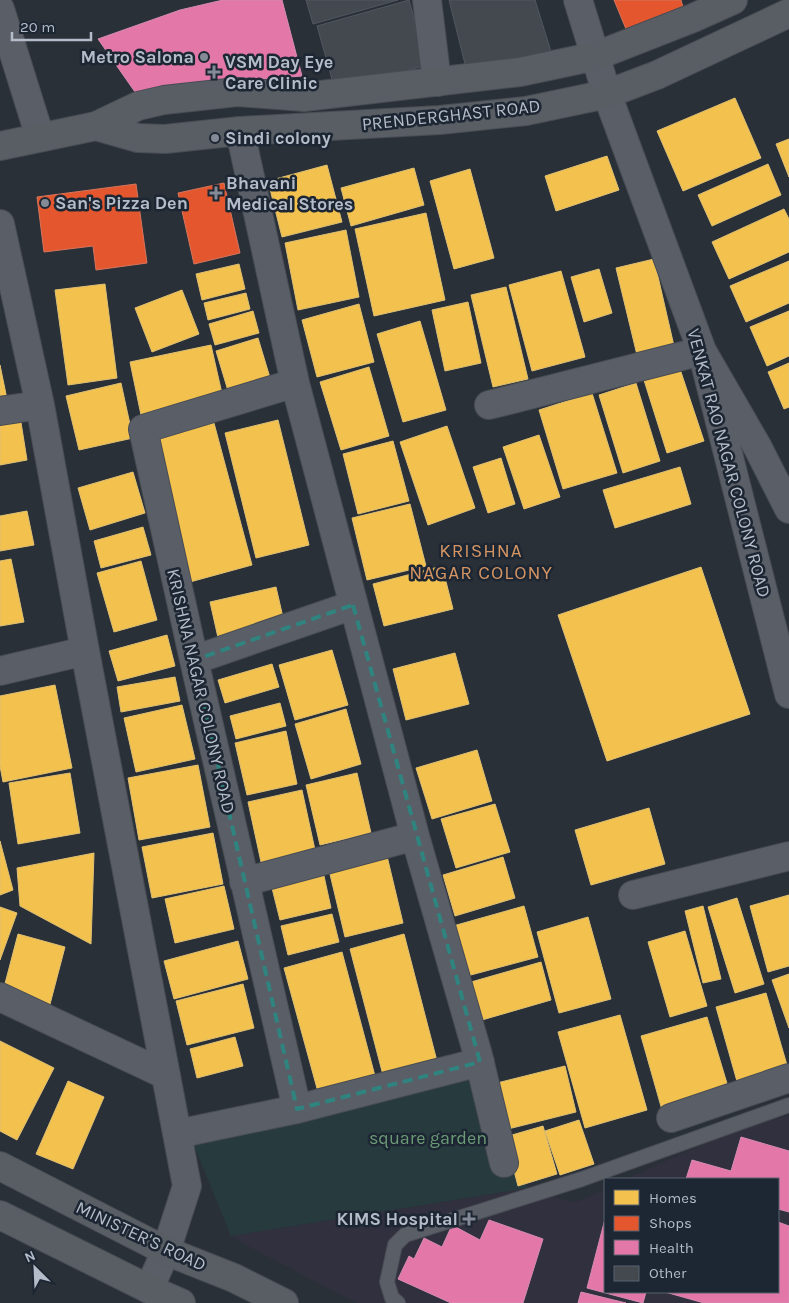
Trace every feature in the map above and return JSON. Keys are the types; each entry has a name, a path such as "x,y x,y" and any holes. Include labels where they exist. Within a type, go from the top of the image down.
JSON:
{"street":[{"path":"427,0 437,82"},
{"name":"VENKAT RAO NAGAR COLONY ROAD","path":"578,0 607,94 702,351 789,694"},
{"name":"PRENDERGHAST ROAD","path":"0,146 96,126 138,106 164,100 237,92 304,97 520,72 596,56 693,18 733,0"},
{"path":"0,9 40,137"},
{"name":"PRENDERGHAST ROAD","path":"96,126 138,138 166,139 240,131 440,120 526,110 607,94 657,75 789,13"},
{"path":"240,131 295,383 415,836 480,1062 504,1164"},
{"path":"0,224 40,405 187,1186 166,1251 149,1289"},
{"path":"489,406 702,351 757,446 789,509"},
{"name":"KRISHNA NAGAR COLONY ROAD","path":"295,383 143,428 244,882 298,1109"},
{"path":"0,411 40,405"},
{"path":"194,660 353,605"},
{"path":"0,671 85,651"},
{"path":"244,882 415,836"},
{"path":"633,895 789,856"},
{"path":"0,997 166,1076"},
{"path":"177,1134 298,1109 480,1062"},
{"path":"671,1118 789,1078"},
{"name":"MINISTER'S ROAD","path":"0,1166 166,1251 234,1278 284,1303"},
{"path":"0,1214 149,1289 181,1303"}],"lane":[{"path":"398,1303 392,1298 388,1282 396,1245 405,1235 582,1179 789,1105"}],"highlighted area":[{"path":"353,605 480,1062 297,1109 194,660"}],"shaded area":[{"name":"KIMS Hospital","path":"789,1116 789,1303 357,1303 231,1236 528,1188 574,1203 604,1189 604,1293 779,1293 779,1178 628,1178 754,1122"}],"green space":[{"name":"square garden","path":"470,1060 475,1080 528,1188 231,1236 188,1131"}],"building: Homes":[{"path":"735,98 761,158 683,191 657,131"},
{"path":"789,139 789,177 776,144"},
{"path":"607,156 619,190 556,211 545,176"},
{"path":"768,164 781,195 712,226 698,195"},
{"path":"327,165 342,222 282,237 268,181"},
{"path":"414,168 424,205 351,226 341,188"},
{"path":"470,169 494,258 454,269 430,181"},
{"path":"784,209 789,219 789,252 729,279 712,242"},
{"path":"426,213 445,300 374,316 355,229"},
{"path":"346,230 359,297 298,310 285,243"},
{"path":"654,259 674,346 637,355 616,268"},
{"path":"789,261 789,303 746,322 730,286"},
{"path":"239,264 245,289 202,300 196,274"},
{"path":"599,269 612,313 584,322 571,277"},
{"path":"561,271 585,357 532,371 509,285"},
{"path":"105,284 117,378 68,385 55,290"},
{"path":"506,287 528,379 493,387 471,295"},
{"path":"182,290 199,334 152,352 135,308"},
{"path":"246,293 250,309 208,320 204,303"},
{"path":"468,302 481,363 445,371 432,310"},
{"path":"359,304 374,362 317,377 302,320"},
{"path":"253,311 259,333 215,345 209,324"},
{"path":"789,311 789,356 767,366 750,327"},
{"path":"420,321 446,410 403,422 377,334"},
{"path":"258,338 271,381 229,394 216,351"},
{"path":"211,345 223,398 141,415 130,362"},
{"path":"789,363 789,407 784,409 768,372"},
{"path":"0,365 8,404 0,406"},
{"path":"679,366 704,441 667,453 643,377"},
{"path":"369,367 389,436 341,450 320,382"},
{"path":"121,383 133,438 79,450 66,396"},
{"path":"636,383 660,461 623,473 599,395"},
{"path":"592,393 617,473 563,489 539,410"},
{"path":"19,410 27,460 0,465 0,414"},
{"path":"278,420 309,545 256,558 225,433"},
{"path":"214,423 252,565 190,582 152,440"},
{"path":"447,426 475,508 428,525 400,442"},
{"path":"539,435 560,497 524,509 503,447"},
{"path":"393,441 409,501 358,514 343,454"},
{"path":"501,458 515,504 488,513 473,467"},
{"path":"680,467 691,504 615,528 603,490"},
{"path":"133,472 145,513 90,530 78,488"},
{"path":"410,504 426,566 367,580 352,518"},
{"path":"27,511 34,545 0,551 0,516"},
{"path":"143,527 151,555 101,568 94,541"},
{"path":"11,559 24,622 0,626 0,561"},
{"path":"141,561 157,620 114,632 97,573"},
{"path":"442,566 453,609 384,626 373,584"},
{"path":"701,567 750,714 607,761 558,615"},
{"path":"276,587 285,626 219,642 210,602"},
{"path":"167,635 175,666 118,681 109,651"},
{"path":"332,650 348,705 295,720 279,665"},
{"path":"455,653 469,704 406,720 393,669"},
{"path":"272,664 279,687 225,703 218,680"},
{"path":"175,677 180,701 121,712 117,687"},
{"path":"55,685 72,768 3,782 0,766 0,696"},
{"path":"280,703 286,726 236,739 230,716"},
{"path":"182,705 195,759 136,772 124,718"},
{"path":"346,709 361,764 311,779 295,724"},
{"path":"286,731 297,784 247,795 235,743"},
{"path":"477,750 492,801 432,819 416,768"},
{"path":"198,765 210,827 139,840 128,778"},
{"path":"70,773 80,833 18,844 9,783"},
{"path":"357,773 371,833 320,845 306,785"},
{"path":"302,790 315,850 261,862 248,802"},
{"path":"495,804 510,852 456,868 441,819"},
{"path":"649,808 665,864 591,885 575,830"},
{"path":"213,833 223,884 152,898 142,847"},
{"path":"0,841 13,890 0,895"},
{"path":"94,853 91,944 20,906 17,868"},
{"path":"387,856 403,923 345,937 329,870"},
{"path":"503,857 515,898 455,916 443,875"},
{"path":"324,876 331,908 280,920 272,888"},
{"path":"224,886 234,929 175,943 165,899"},
{"path":"789,895 789,966 768,972 750,906"},
{"path":"737,898 764,984 735,993 708,907"},
{"path":"524,906 538,957 467,976 453,926"},
{"path":"703,906 721,979 703,983 685,911"},
{"path":"0,907 17,913 0,960"},
{"path":"332,914 339,942 288,955 281,926"},
{"path":"588,917 611,999 559,1013 537,932"},
{"path":"685,931 707,1006 670,1017 648,942"},
{"path":"18,934 65,947 49,1008 2,995"},
{"path":"404,934 438,1065 384,1079 350,949"},
{"path":"238,941 248,979 174,999 164,961"},
{"path":"342,952 375,1076 318,1092 284,968"},
{"path":"541,962 551,1000 482,1020 471,982"},
{"path":"789,974 789,1028 772,980"},
{"path":"243,984 254,1028 187,1045 176,1001"},
{"path":"766,993 789,1072 740,1092 716,1007"},
{"path":"620,1015 647,1110 585,1128 558,1032"},
{"path":"707,1017 729,1090 662,1110 641,1036"},
{"path":"235,1037 243,1066 197,1078 190,1049"},
{"path":"0,1041 54,1068 17,1140 0,1131"},
{"path":"565,1066 576,1112 504,1130 493,1084"},
{"path":"68,1081 104,1097 73,1169 36,1154"},
{"path":"579,1120 594,1164 560,1175 545,1131"},
{"path":"543,1126 557,1174 518,1186 505,1137"}],"building: Shops":[{"path":"614,0 681,0 683,7 626,29"},
{"path":"224,183 240,253 194,264 178,193"},
{"path":"136,184 147,263 96,270 93,246 44,252 37,197"}],"building: Health":[{"name":"Metro Salona","path":"223,0 282,0 302,76 187,85 135,92 98,39 180,10"},
{"path":"741,1137 789,1151 789,1212 779,1209 779,1178 686,1178 692,1160 731,1171"},
{"path":"489,1220 543,1239 523,1303 451,1303 398,1279 409,1256 414,1259 424,1238 442,1247 452,1225 480,1240"},
{"path":"779,1222 789,1226 789,1303 704,1303 669,1293 779,1293"},
{"path":"604,1223 604,1293 587,1288"},
{"path":"581,1292 626,1303 578,1303"},
{"path":"606,1293 646,1293 643,1303"}],"building: Other":[{"path":"306,0 398,0 313,24"},
{"path":"409,0 427,65 335,90 317,26"},
{"path":"449,0 535,0 553,58 468,76"}],"place":[{"name":"Metro Salona","path":"204,57"},
{"name":"VSM Day Eye Care Clinic","path":"214,72"},
{"name":"Sindi colony","path":"215,138"},
{"name":"Bhavani Medical Stores","path":"216,193"},
{"name":"San's Pizza Den","path":"45,203"},
{"name":"KIMS Hospital","path":"469,1219"}],"district":[{"name":"KRISHNA NAGAR COLONY","path":"481,562"}]}
